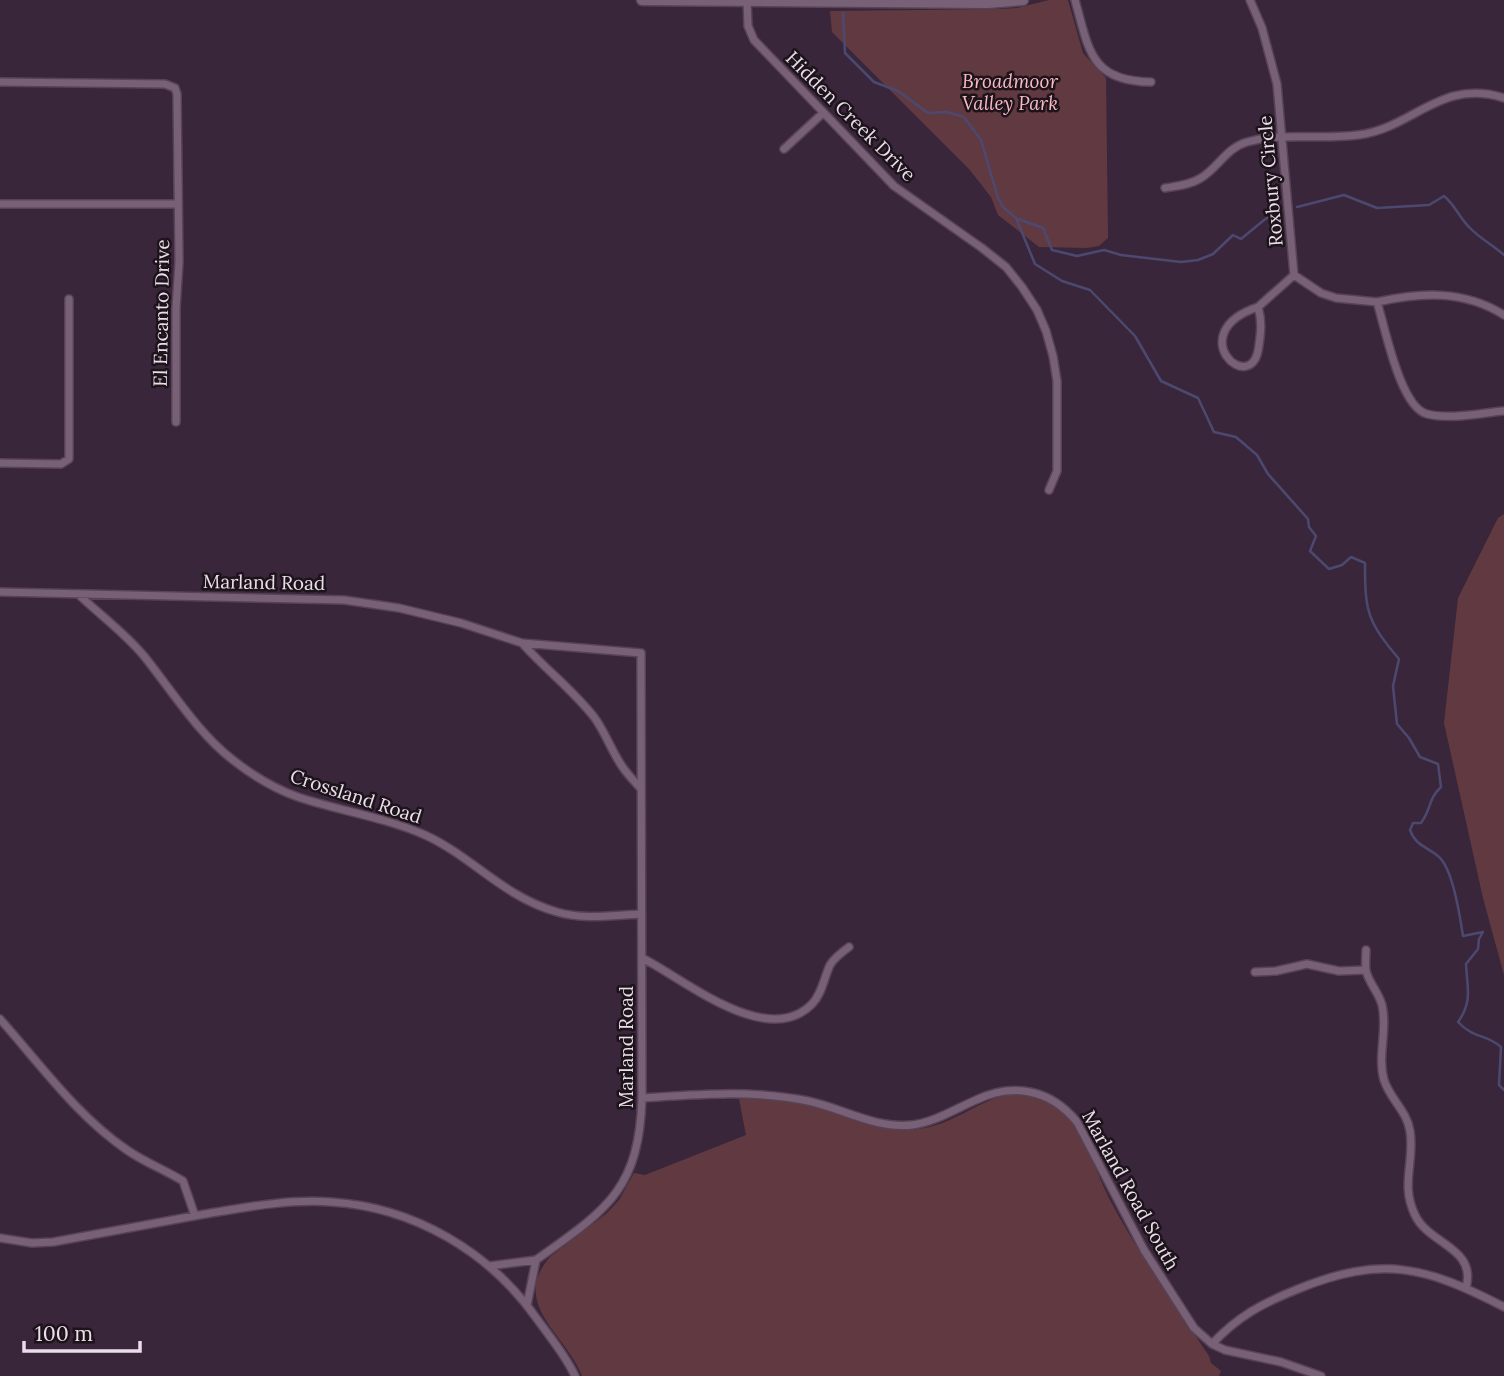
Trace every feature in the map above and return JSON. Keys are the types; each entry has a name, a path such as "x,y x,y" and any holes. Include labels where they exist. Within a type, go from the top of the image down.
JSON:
{"street":[{"path":"642,0 988,3 1023,0"},
{"name":"Hidden Creek Drive","path":"747,0 748,26 754,40 822,113 894,186 1006,267 1023,287 1037,310 1053,356 1056,381 1057,471 1049,490"},
{"path":"1075,0 1088,48 1094,59 1110,74 1124,80 1151,82"},
{"name":"Roxbury Circle","path":"1250,0 1262,28 1277,84 1294,275"},
{"name":"El Encanto Drive","path":"0,82 165,84 175,88 178,204 176,422"},
{"path":"1165,188 1191,183 1201,178 1225,155 1245,142 1282,136 1358,135 1377,131 1450,96 1471,92 1504,98"},
{"path":"784,149 822,113"},
{"path":"0,204 178,204"},
{"path":"1258,307 1262,320 1258,353 1248,367 1240,367 1224,354 1222,344 1227,325 1243,312 1258,307 1294,275 1321,293 1336,298 1377,302 1402,296 1442,294 1479,302 1504,315"},
{"path":"0,463 61,464 69,459 69,299"},
{"path":"1377,302 1404,390 1412,404 1424,414 1444,416 1504,411"},
{"name":"Marland Road","path":"0,592 344,600 399,608 461,623 522,643 641,653 641,1123 635,1154 612,1200 589,1222 536,1260"},
{"name":"Crossland Road","path":"78,594 142,654 216,745 236,762 282,790 424,835 450,849 512,894 548,909 588,917 641,914"},
{"name":"Marland Road","path":"522,643 596,720 623,768 641,789"},
{"path":"642,958 692,990 725,1007 774,1018 794,1015 811,1006 831,964 849,947"},
{"path":"1366,950 1366,970 1382,1005 1385,1083 1405,1115 1410,1131 1407,1177 1409,1199 1415,1216 1424,1228 1455,1250 1464,1262 1468,1270 1466,1288"},
{"path":"1255,972 1276,971 1307,964 1339,971 1366,970"},
{"path":"0,1019 80,1110 107,1135 138,1158 183,1181 195,1216"},
{"name":"Marland Road South","path":"642,1098 778,1096 809,1101 871,1121 910,1125 932,1120 994,1093 1018,1091 1040,1094 1063,1106 1077,1122 1144,1250 1194,1328 1225,1350 1281,1362 1321,1376"},
{"path":"0,1238 32,1243 53,1242 257,1205 332,1202 365,1206 409,1218 428,1227 450,1238 489,1266 527,1305 575,1376"},
{"path":"489,1266 536,1260 527,1305"},
{"path":"1212,1343 1248,1312 1281,1296 1339,1274 1376,1269 1419,1272 1466,1288 1504,1307"}],"green space":[{"name":"Broadmoor Valley Park","path":"1049,0 1068,0 1083,53 1106,78 1108,238 1099,246 1039,247 998,215 991,197 969,169 832,32 830,11 1001,9"},
{"path":"1504,514 1504,975 1483,898 1444,723 1458,598 1498,518"},
{"path":"1008,1094 1046,1103 1060,1111 1073,1124 1122,1222 1211,1363 1221,1371 1219,1376 582,1376 538,1304 536,1290 539,1274 550,1257 607,1213 619,1200 634,1173 645,1175 746,1135 739,1099 800,1103 876,1125 918,1129 952,1119"}],"waterway":[{"path":"843,13 845,53 874,82 898,91 928,113 947,112 964,117 981,140 998,198 1003,207 1016,218 1035,264 1062,281 1090,290 1135,336 1161,381 1198,398 1214,432 1236,437 1257,455 1268,474 1308,519 1309,527 1316,536 1310,551 1329,569 1342,565 1351,557 1365,563 1370,615 1380,635 1399,659 1393,686 1397,724 1420,757 1438,764 1441,787 1421,823 1413,823 1410,830 1418,842 1438,856 1448,871 1463,936 1483,932 1478,949 1466,964 1467,1000 1458,1022 1501,1047 1499,1085 1504,1090"},
{"path":"1297,207 1344,195 1377,208 1429,205 1444,196 1473,231 1504,255"},
{"path":"1018,219 1043,228 1052,250 1077,256 1104,250 1121,255 1181,262 1198,260 1213,254 1233,235 1241,239 1278,211"}]}
